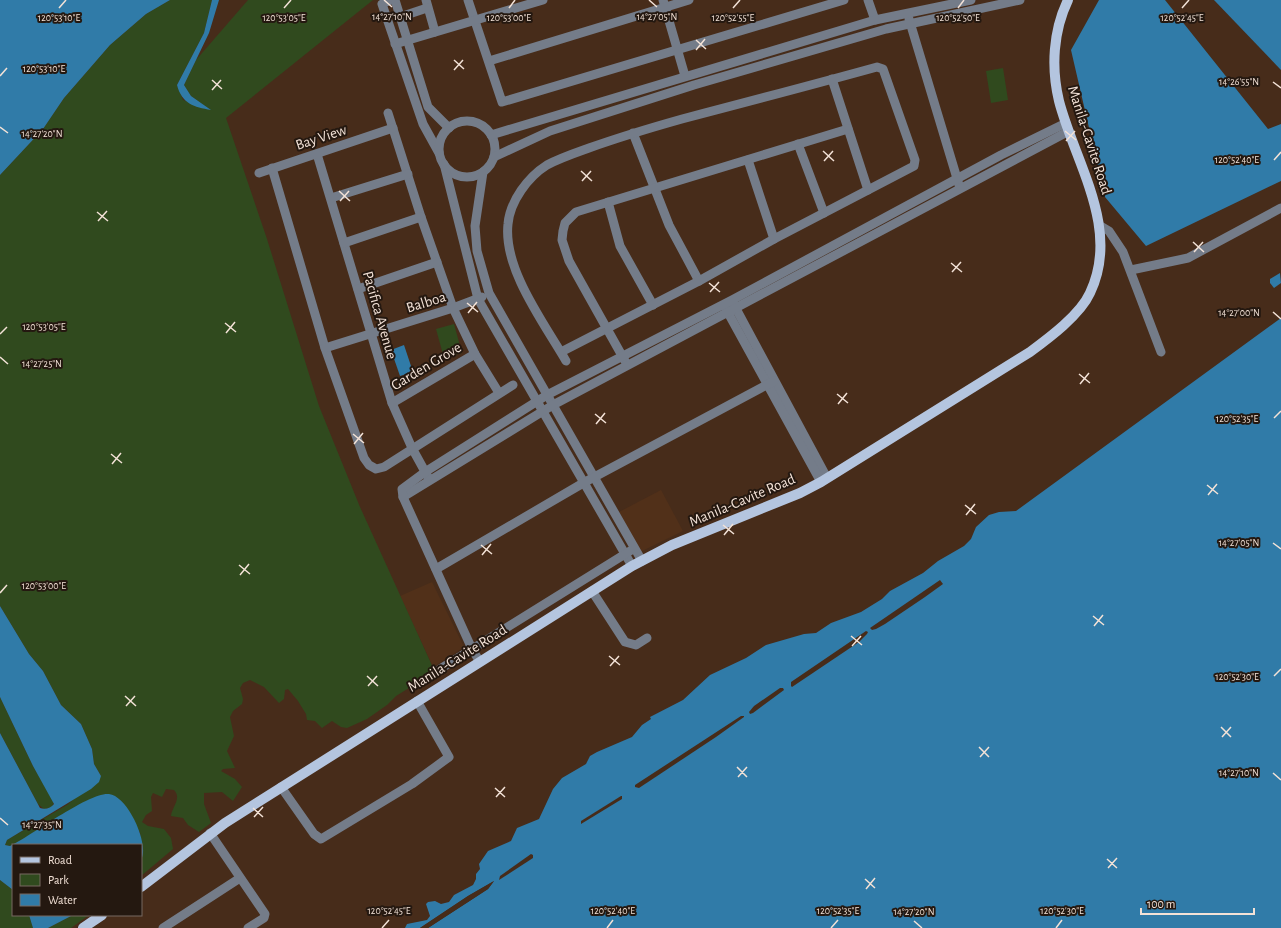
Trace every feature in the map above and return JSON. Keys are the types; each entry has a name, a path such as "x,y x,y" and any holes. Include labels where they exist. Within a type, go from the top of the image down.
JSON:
{"main road":[{"name":"Manila-Cavite Road","path":"142,885 210,833 632,566 672,545 800,493 824,480 1030,352 1057,332 1090,294 1098,265 1099,225 1093,195 1068,127 1056,85 1055,53 1059,21 1068,0"},
{"path":"83,928 101,916"}],"street":[{"path":"391,0 382,4 423,124 444,164 478,299 585,482 632,566"},
{"path":"395,0 428,107 449,128"},
{"path":"468,0 502,102 844,0"},
{"path":"395,44 543,0"},
{"path":"489,61 664,4 689,0"},
{"path":"868,0 875,20"},
{"path":"491,135 875,20 971,0"},
{"path":"494,157 550,131 624,107 886,29 1020,0"},
{"path":"400,17 427,4 434,32"},
{"path":"664,4 685,76"},
{"path":"908,13 958,184"},
{"path":"561,352 699,281 774,239 912,169 916,164 915,160 882,69 877,66 633,132 560,159 546,166 522,190 512,207 508,223 508,240 511,259 518,277 566,361"},
{"path":"832,79 868,190"},
{"path":"621,97 624,107"},
{"path":"388,113 421,217 453,308 475,354 499,393"},
{"path":"440,155 440,145 443,136 449,128 459,123 471,122 483,126 491,135 495,149 494,157 492,163 483,172 475,176 462,176 450,171 444,164"},
{"path":"480,662 472,649 404,497 428,476 547,395 1068,127"},
{"name":"Bay View","path":"258,173 393,128"},
{"path":"628,366 569,261 562,240 565,223 576,212 848,128"},
{"path":"633,132 669,225 699,281"},
{"path":"798,144 824,213"},
{"name":"Pacifica Avenue","path":"317,154 392,403 412,448 428,476"},
{"path":"748,160 774,239"},
{"path":"272,168 325,348 364,458 369,465 376,469 380,469 513,385"},
{"path":"483,172 475,226 477,251 488,293 642,561"},
{"path":"331,198 408,174"},
{"path":"428,476 553,405 732,311 958,184"},
{"path":"608,202 620,246 653,305"},
{"path":"1131,270 1188,258 1281,208"},
{"path":"344,243 421,217"},
{"path":"1099,225 1108,231 1124,252 1161,352"},
{"path":"358,289 437,262"},
{"name":"Balboa","path":"325,348 453,308 478,299 488,293"},
{"path":"727,302 824,480"},
{"name":"Garden Grove","path":"392,403 475,354"},
{"path":"436,569 585,482 770,382"},
{"path":"440,669 634,548"},
{"path":"592,591 625,642 636,645 647,638"},
{"path":"281,787 314,834 321,839 412,784 449,758 417,701"},
{"path":"210,833 265,914 264,918 248,928"},
{"path":"163,928 240,878"}],"shaded area":[{"path":"661,490 683,531 640,552 619,512"},
{"path":"432,582 464,647 433,667 400,596"}],"green space":[{"path":"170,0 212,0 204,33 177,85 183,100 210,110 191,96 184,85 196,60 248,0 373,0 226,118 267,239 319,406 360,507 435,672 396,696 387,705 367,719 347,728 341,727 332,721 322,728 315,721 307,720 306,714 288,689 285,690 284,699 279,703 264,687 250,680 243,683 240,688 243,699 242,704 233,711 230,717 234,736 227,751 235,768 223,769 221,771 235,779 242,787 233,801 222,792 204,793 204,804 211,823 199,832 188,825 183,818 171,816 177,799 174,790 166,789 162,797 153,793 151,797 152,811 146,815 142,822 148,826 164,829 171,838 173,849 142,875 142,844 140,832 75,808 18,842 10,846 5,845 7,840 67,805 101,776 94,764 92,749 81,724 61,705 43,671 29,654 0,606 0,175 43,129 64,98 110,45 146,14"},
{"path":"1003,68 1008,100 991,103 986,71"},
{"path":"454,324 462,353 444,358 436,329"},
{"path":"0,697 33,766 54,801 52,807 44,809 38,804 0,733"},
{"path":"0,880 12,889 12,916 29,916 33,928 0,928"},
{"path":"71,916 88,916 71,928 48,928"}],"water":[{"path":"0,0 170,0 146,14 110,45 64,98 43,129 0,175"},
{"path":"212,0 219,0 209,33 184,85 191,96 211,110 199,108 190,104 182,96 177,85 204,33"},
{"path":"1099,0 1165,0 1268,129 1281,124 1281,181 1146,246 1105,197 1071,50"},
{"path":"1214,0 1281,0 1281,70"},
{"path":"1280,273 1281,283 1274,288 1270,283 1270,279"},
{"path":"1281,318 1281,928 428,928 488,889 494,881 468,896 420,928 405,928 407,924 427,920 430,916 426,904 428,902 435,901 441,904 449,902 454,895 473,885 476,879 476,874 480,869 479,864 488,851 511,841 517,828 539,819 553,789 562,778 586,764 590,756 632,737 642,725 651,719 650,717 683,700 710,675 746,658 766,645 804,634 816,633 831,623 861,612 882,599 890,591 923,573 938,561 964,546 971,539 976,527 989,515 999,512 1016,511"},
{"path":"404,345 413,372 400,376 391,350"},
{"path":"0,606 29,654 43,671 61,705 81,724 92,749 94,764 101,776 99,782 91,789 7,840 5,845 12,845 12,889 0,880 0,733 40,808 48,808 54,804 33,766 0,697"},
{"path":"109,794 116,797 123,803 136,822 142,844 14,844 74,807 100,795"},
{"path":"29,916 71,916 48,928 33,928"}],"pier":[{"path":"940,580 943,584 925,597 885,624 876,629 872,630 870,628"},
{"path":"866,631 868,632 867,634 859,642 792,687 791,686 791,682"},
{"path":"780,688 783,688 784,690 750,714 749,712 754,706"},
{"path":"741,716 744,717 716,737 639,788 635,787 635,785"},
{"path":"621,796 622,799 581,824 581,821"},
{"path":"531,854 533,855 533,858 499,880 500,876"},
{"path":"494,881 488,889 426,928 429,924 423,928 420,928 468,896"}]}
